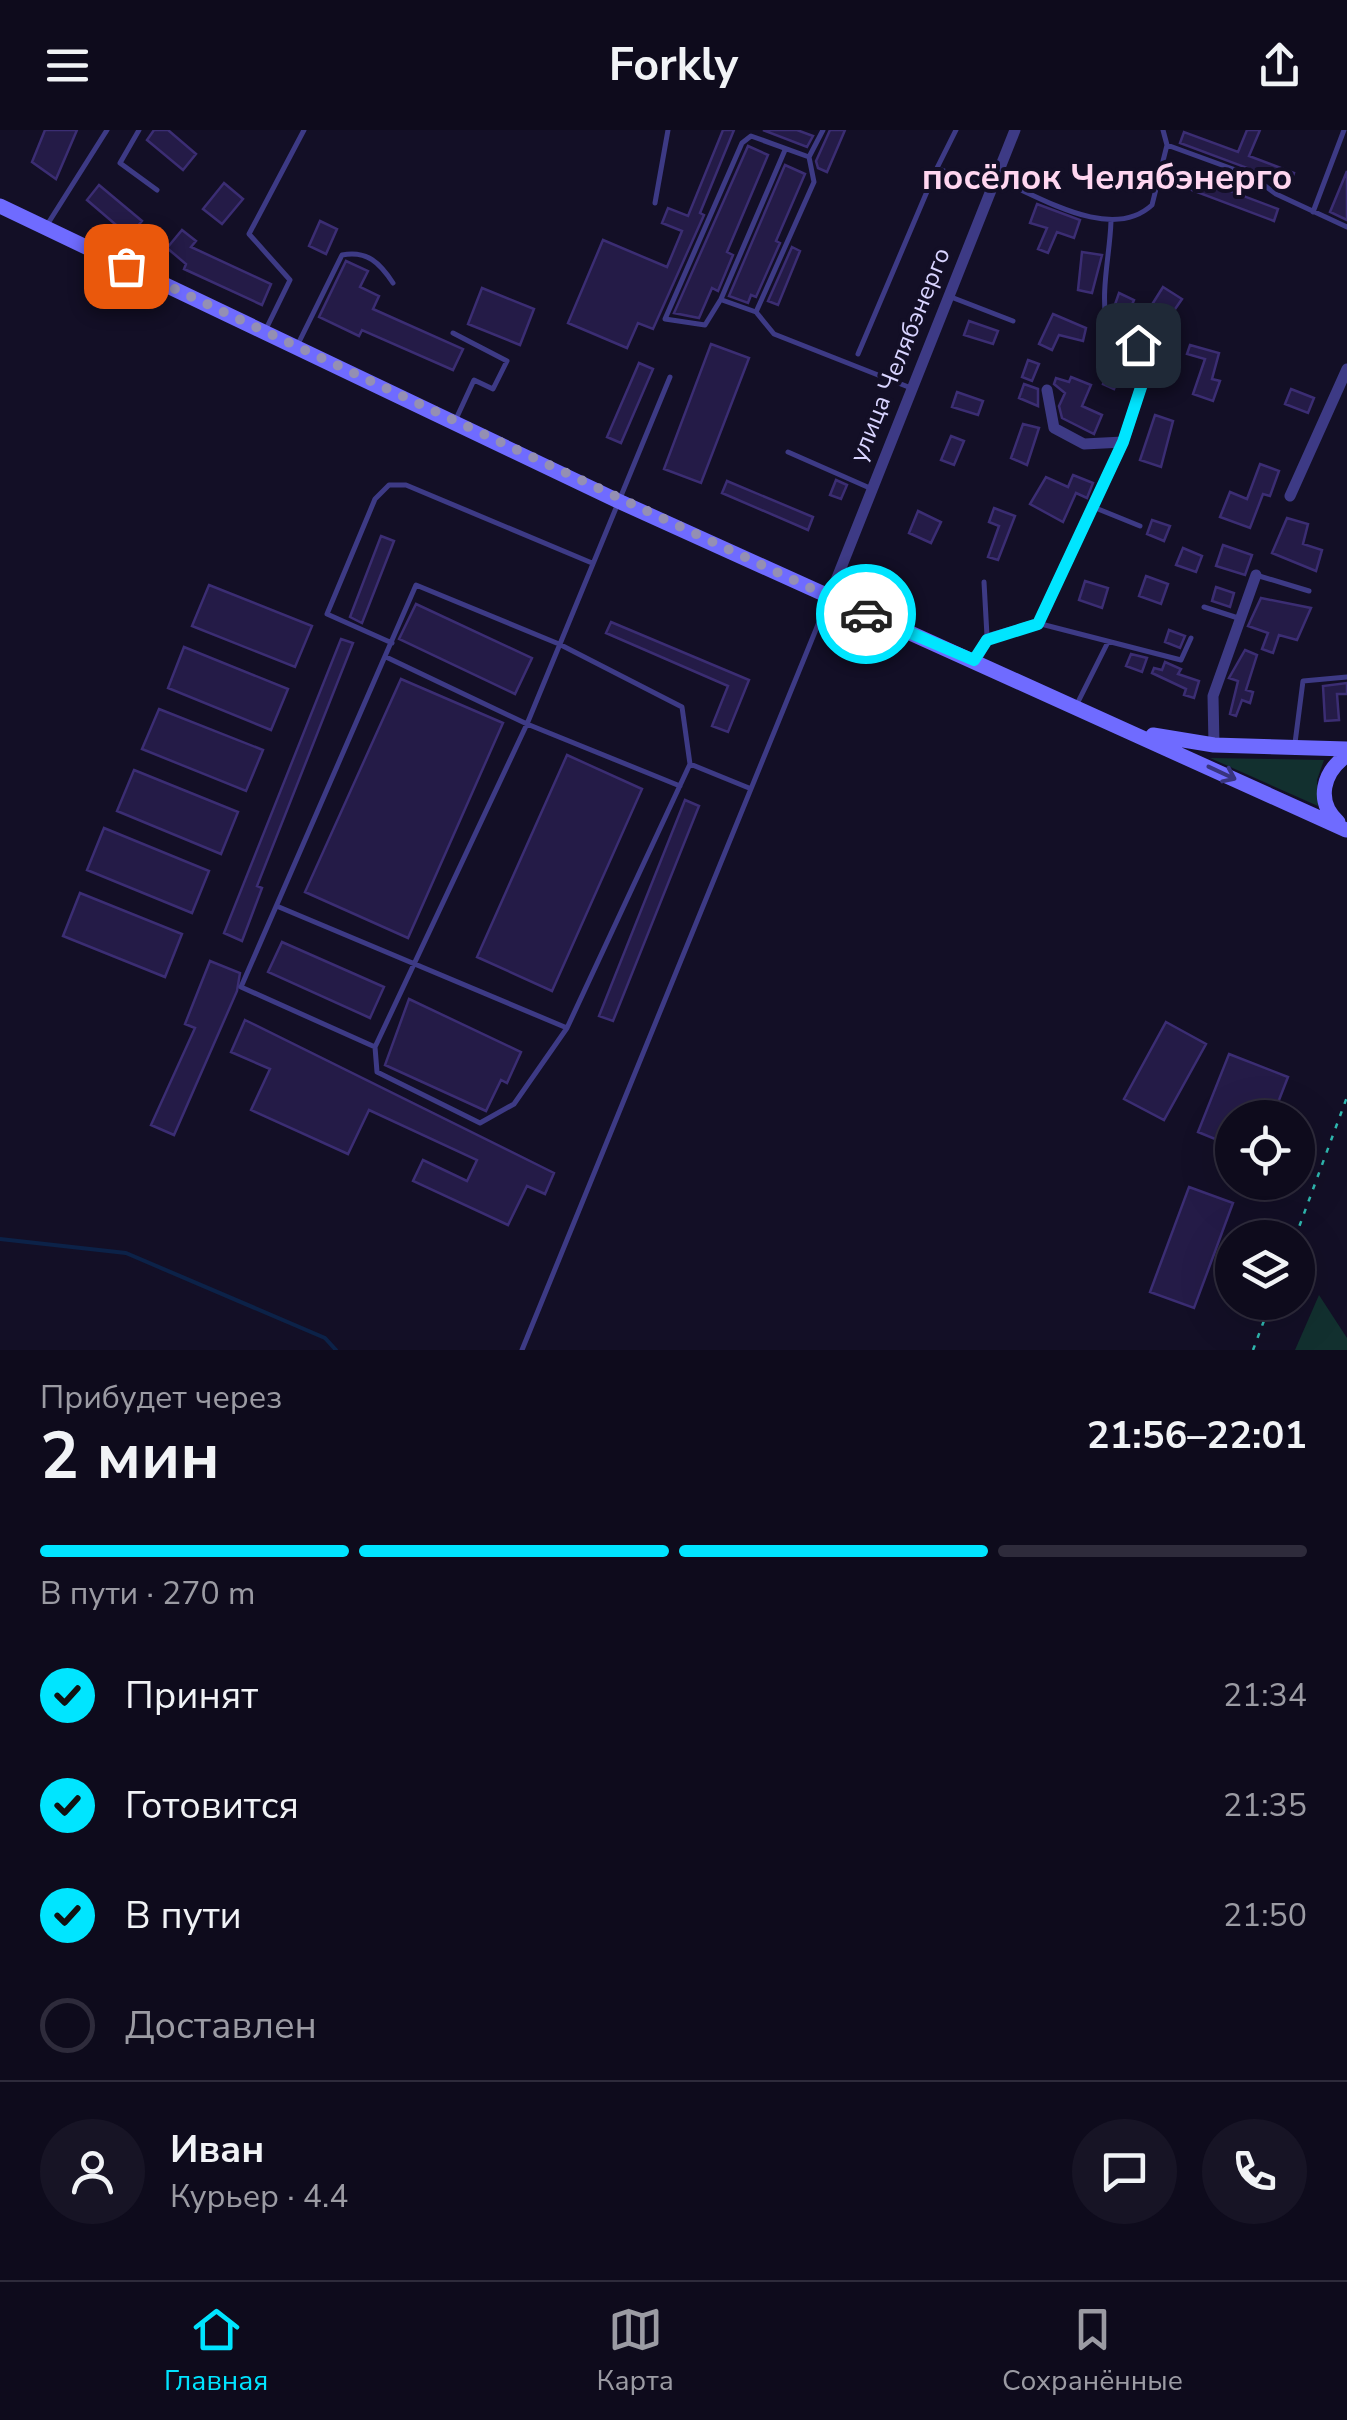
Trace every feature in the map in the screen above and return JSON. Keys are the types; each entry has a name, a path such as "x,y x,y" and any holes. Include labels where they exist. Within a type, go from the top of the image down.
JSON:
{"main road":[{"path":"0,206 616,500 1347,830"},
{"path":"1134,732 1214,744 1347,752"},
{"path":"1347,752 1332,767 1323,796 1329,814 1347,830"}],"street":[{"name":"улица Челябэнерго","path":"829,598 1015,130"},
{"path":"974,660 987,640 1038,624 1123,442 1145,375 1138,345 1107,324"},
{"path":"1290,496 1347,369"},
{"path":"1047,390 1054,428 1084,444 1123,442"},
{"path":"1214,744 1213,696 1256,575"}],"lane":[{"path":"45,227 107,130"},
{"path":"139,130 120,163 157,190"},
{"path":"265,331 290,280 249,234 304,130"},
{"path":"655,203 668,130"},
{"path":"756,312 814,182 809,157 822,130"},
{"path":"858,354 956,130"},
{"path":"937,168 1111,220 1152,205 1167,145 1163,130"},
{"path":"1313,212 1344,130"},
{"path":"786,150 721,299 705,325 666,318 742,143 752,136 809,157"},
{"path":"1167,145 1252,176 1276,194 1347,227"},
{"path":"1107,324 1102,300 1110,268 1111,220"},
{"path":"296,346 342,256 356,252 379,262 394,283"},
{"path":"948,296 1014,320"},
{"path":"721,299 756,312 774,334 911,388"},
{"path":"453,332 507,360 493,390 474,380 455,422"},
{"path":"375,1047 242,988 416,585 558,644 682,707 690,764 567,1028 514,1104 480,1123 377,1072 375,1047 527,724 558,644 592,563 616,500 670,377"},
{"path":"788,452 872,488"},
{"path":"392,642 327,614 375,499 389,485 406,485 592,563"},
{"path":"1093,507 1140,526"},
{"path":"1256,575 1309,592"},
{"path":"984,582 987,640"},
{"path":"522,1350 829,598"},
{"path":"1204,607 1238,618"},
{"path":"1038,624 1182,660 1191,638"},
{"path":"1076,706 1108,641"},
{"path":"386,658 527,724 680,786"},
{"path":"1294,750 1303,681 1347,678"},
{"path":"690,764 749,788"},
{"path":"279,907 415,960 567,1028"}],"path":[{"path":"1302,1220 1347,1098"},
{"path":"1254,1350 1265,1320"}],"green space":[{"path":"1210,758 1324,760 1317,780 1318,806"},
{"path":"1319,1295 1347,1338 1347,1350 1295,1350 1308,1320 1315,1320"}],"building":[{"path":"45,130 77,130 56,179 32,162"},
{"path":"154,130 168,130 196,154 183,170 147,140"},
{"path":"723,130 734,130 700,213 704,215 653,329 638,323 627,348 568,323 603,240 667,267 682,231 662,223 668,208 688,216"},
{"path":"763,130 797,130 813,136 807,147"},
{"path":"830,130 845,130 827,172 818,168 816,161"},
{"path":"1247,130 1260,130 1249,156 1294,173 1290,184 1180,143 1184,132 1238,152"},
{"path":"748,146 768,155 727,252 733,255 718,291 712,288 699,318 674,313"},
{"path":"785,165 805,174 776,241 780,243 756,297 751,295 748,303 729,296"},
{"path":"1169,168 1278,209 1274,221 1165,180"},
{"path":"1347,171 1347,220 1330,212"},
{"path":"224,183 243,199 222,224 203,209"},
{"path":"99,185 142,221 129,236 87,200"},
{"path":"1037,204 1080,220 1074,238 1057,232 1048,253 1038,249 1047,228 1030,223"},
{"path":"320,221 337,229 326,254 309,246"},
{"path":"182,230 196,241 191,247 271,284 262,305 184,269 186,264 167,248"},
{"path":"792,247 800,251 778,305 768,301"},
{"path":"1082,252 1102,255 1092,293 1078,290"},
{"path":"346,261 368,271 360,287 379,296 373,309 463,349 453,370 362,330 359,336 319,317"},
{"path":"1163,287 1182,299 1171,315 1153,303"},
{"path":"482,288 534,309 520,345 468,324"},
{"path":"1119,293 1134,300 1126,319 1112,313"},
{"path":"1053,314 1086,328 1083,341 1059,335 1052,350 1039,344"},
{"path":"969,321 998,331 993,344 964,335"},
{"path":"711,344 749,358 701,483 664,469"},
{"path":"1190,345 1219,353 1212,379 1220,381 1213,401 1193,394 1205,359 1187,354"},
{"path":"1105,355 1125,363 1114,389 1103,384 1107,374 1099,370"},
{"path":"1028,360 1039,364 1032,381 1022,377"},
{"path":"639,363 653,369 621,443 607,437"},
{"path":"1071,377 1091,385 1082,406 1102,415 1094,434 1062,418 1059,406 1065,393 1054,384 1056,378 1069,382"},
{"path":"1024,384 1038,389 1038,406 1019,398"},
{"path":"1291,389 1314,398 1308,413 1285,404"},
{"path":"957,392 983,401 978,415 952,407"},
{"path":"1155,415 1173,421 1161,467 1140,460"},
{"path":"1023,424 1039,428 1027,465 1011,458"},
{"path":"951,436 964,441 954,465 941,460"},
{"path":"1260,464 1279,471 1270,496 1263,494 1250,528 1220,517 1230,492 1247,499"},
{"path":"1073,475 1093,483 1087,498 1076,493 1063,522 1030,504 1046,477 1068,487"},
{"path":"836,480 847,485 841,499 830,495"},
{"path":"727,481 813,517 808,530 722,493"},
{"path":"994,508 1015,516 998,560 988,557 999,526 989,522"},
{"path":"918,511 941,522 931,543 909,533"},
{"path":"1287,518 1308,524 1303,544 1322,550 1316,571 1272,553"},
{"path":"1152,520 1170,526 1164,541 1147,534"},
{"path":"381,536 394,541 362,623 350,617"},
{"path":"1223,545 1252,555 1245,575 1216,566"},
{"path":"1183,548 1202,556 1196,572 1176,565"},
{"path":"1146,576 1168,584 1161,604 1139,596"},
{"path":"1085,581 1108,588 1102,608 1079,600"},
{"path":"209,585 312,626 295,667 192,626"},
{"path":"1216,587 1234,593 1230,607 1212,601"},
{"path":"1261,598 1311,608 1297,640 1279,635 1273,653 1262,649 1268,633 1248,626"},
{"path":"416,604 532,658 515,694 399,639"},
{"path":"611,622 749,680 728,732 712,726 728,686 606,633"},
{"path":"1169,630 1185,636 1180,648 1165,642"},
{"path":"341,639 353,643 257,886 262,888 242,941 224,933"},
{"path":"184,647 288,689 271,730 168,688"},
{"path":"1245,650 1257,655 1246,690 1253,692 1250,703 1242,700 1236,716 1230,714 1238,681 1229,678"},
{"path":"1131,654 1147,658 1142,672 1126,666"},
{"path":"1165,662 1181,669 1178,674 1199,681 1194,698 1184,695 1186,689 1152,673 1154,668 1162,670"},
{"path":"401,679 503,723 408,938 305,892"},
{"path":"1347,683 1347,694 1337,694 1339,720 1325,721 1323,686"},
{"path":"159,709 263,750 246,791 142,749"},
{"path":"567,755 642,789 552,991 477,957"},
{"path":"134,770 238,812 221,854 117,811"},
{"path":"685,800 699,806 613,1021 599,1016"},
{"path":"104,828 209,871 192,913 87,870"},
{"path":"80,893 182,934 165,977 63,936"},
{"path":"282,942 384,987 370,1018 268,972"},
{"path":"210,961 240,973 237,991 174,1135 151,1125 195,1028 185,1024"},
{"path":"409,999 521,1052 507,1083 501,1080 486,1111 385,1065"},
{"path":"245,1020 554,1173 545,1194 527,1186 508,1225 413,1181 423,1160 467,1181 477,1160 369,1110 348,1154 251,1110 270,1069 231,1052"},
{"path":"1166,1022 1206,1044 1164,1120 1124,1099"},
{"path":"1229,1054 1288,1077 1279,1100 1215,1100 1215,1139 1198,1132"},
{"path":"1189,1187 1215,1196 1215,1200 1233,1203 1227,1220 1215,1220 1215,1251 1194,1308 1150,1292"}],"waterway":[{"path":"0,1239 126,1253 325,1338 336,1350"}],"way so far":[{"path":"126,266 616,500 866,614"}],"district":[{"name":"посёлок Челябэнерго","path":"1107,177"}],"route":[{"path":"866,614 974,660 987,640 1038,624 1123,442 1145,375 1138,345"}]}
